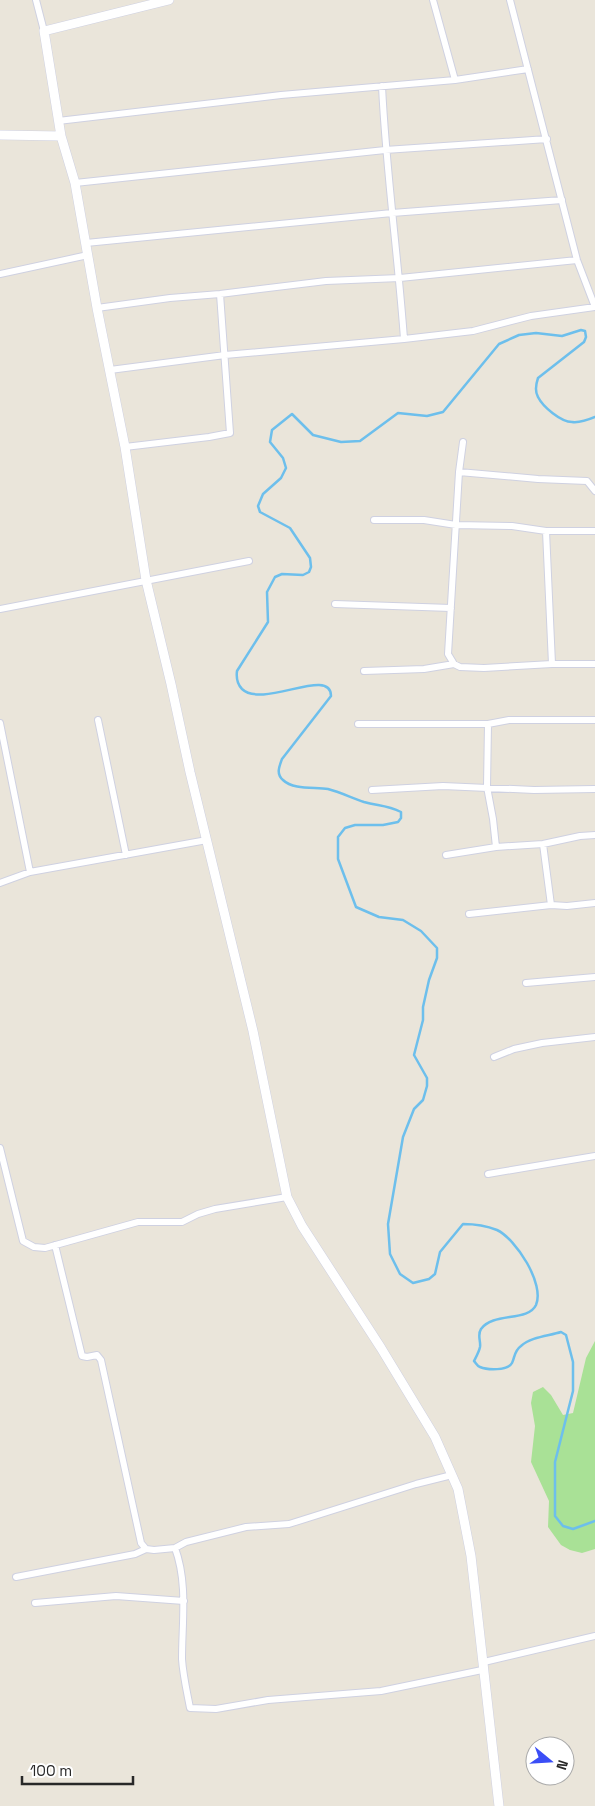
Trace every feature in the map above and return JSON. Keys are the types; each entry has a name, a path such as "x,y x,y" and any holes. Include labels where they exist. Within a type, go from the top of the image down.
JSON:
{"street":[{"path":"36,0 44,31 61,136 75,183 97,308 125,447 146,580 190,772 253,1031 287,1197 302,1226 381,1348 435,1437 458,1489 471,1556 499,1806"},
{"path":"44,31 169,0"},
{"path":"433,0 455,80"},
{"path":"110,370 225,355 473,331 531,316 595,307 577,260 510,0"},
{"path":"58,121 281,95 455,80 528,69"},
{"path":"382,86 385,150 400,278 404,339"},
{"path":"0,135 61,136"},
{"path":"75,183 385,150 547,139"},
{"path":"86,243 392,213 562,200"},
{"path":"0,274 88,255"},
{"path":"97,308 326,281 400,278 577,260"},
{"path":"125,447 230,433 220,294"},
{"path":"463,442 459,472 448,654 454,664 460,667 484,668 552,664 595,664"},
{"path":"459,472 587,481 595,491"},
{"path":"374,520 424,520 456,526 512,526 546,531 595,531"},
{"path":"546,531 552,664"},
{"path":"0,609 249,561"},
{"path":"335,604 451,608"},
{"path":"364,670 424,669 454,664"},
{"path":"98,720 126,855"},
{"path":"358,724 488,724 509,720 595,720"},
{"path":"0,723 30,872"},
{"path":"488,724 487,787 496,847"},
{"path":"372,790 443,786 534,790 595,789"},
{"path":"446,855 496,847 543,844 580,836 595,835"},
{"path":"0,883 30,872 207,840"},
{"path":"543,844 551,905"},
{"path":"469,914 551,905 567,906 595,903"},
{"path":"526,983 595,977"},
{"path":"494,1057 514,1049 542,1043 595,1037"},
{"path":"0,1148 23,1241 34,1247 45,1248 138,1222 182,1222 198,1214 215,1209 287,1197"},
{"path":"488,1174 595,1156"},
{"path":"55,1244 82,1356 97,1355 101,1360 141,1543 146,1549"},
{"path":"16,1577 135,1554 146,1549 175,1548 186,1542 246,1528 289,1524 416,1484 452,1475"},
{"path":"175,1548 178,1556 184,1602 182,1661 190,1708 216,1709 268,1700 381,1691 595,1636"},
{"path":"35,1603 116,1596 184,1602"}],"green space":[{"path":"595,1341 595,1549 582,1553 561,1545 548,1527 549,1501 531,1462 535,1426 531,1403 533,1392 543,1387 551,1395 563,1415 573,1413 586,1358"}],"waterway":[{"path":"595,417 578,422 563,420 544,405 536,393 538,378 584,342 586,337 585,331 581,330 562,336 536,333 519,335 499,344 443,412 427,416 398,413 360,441 341,442 313,435 292,414 272,430 270,442 283,458 286,468 281,478 263,494 258,506 260,512 290,528 310,558 311,567 309,572 303,575 282,574 275,577 267,592 268,622 237,671 240,687 252,694 265,694 320,685 328,688 331,696 282,759 279,773 283,780 298,787 328,789 364,802 401,812 401,818 398,822 383,825 355,825 345,828 338,837 338,859 356,907 379,917 403,920 421,931 437,948 437,958 429,980 423,1007 423,1020 414,1055 427,1078 427,1086 423,1100 414,1109 403,1137 388,1224 390,1254 400,1274 413,1283 429,1279 435,1274 440,1252 463,1224 489,1227 497,1230 520,1252 533,1274 538,1296 536,1305 526,1314 502,1318 486,1324 480,1331 480,1347 474,1361 483,1368 497,1369 510,1366 517,1350 525,1343 561,1332 566,1335 573,1362 573,1391 555,1462 555,1516 563,1526 573,1529 595,1521"}]}
